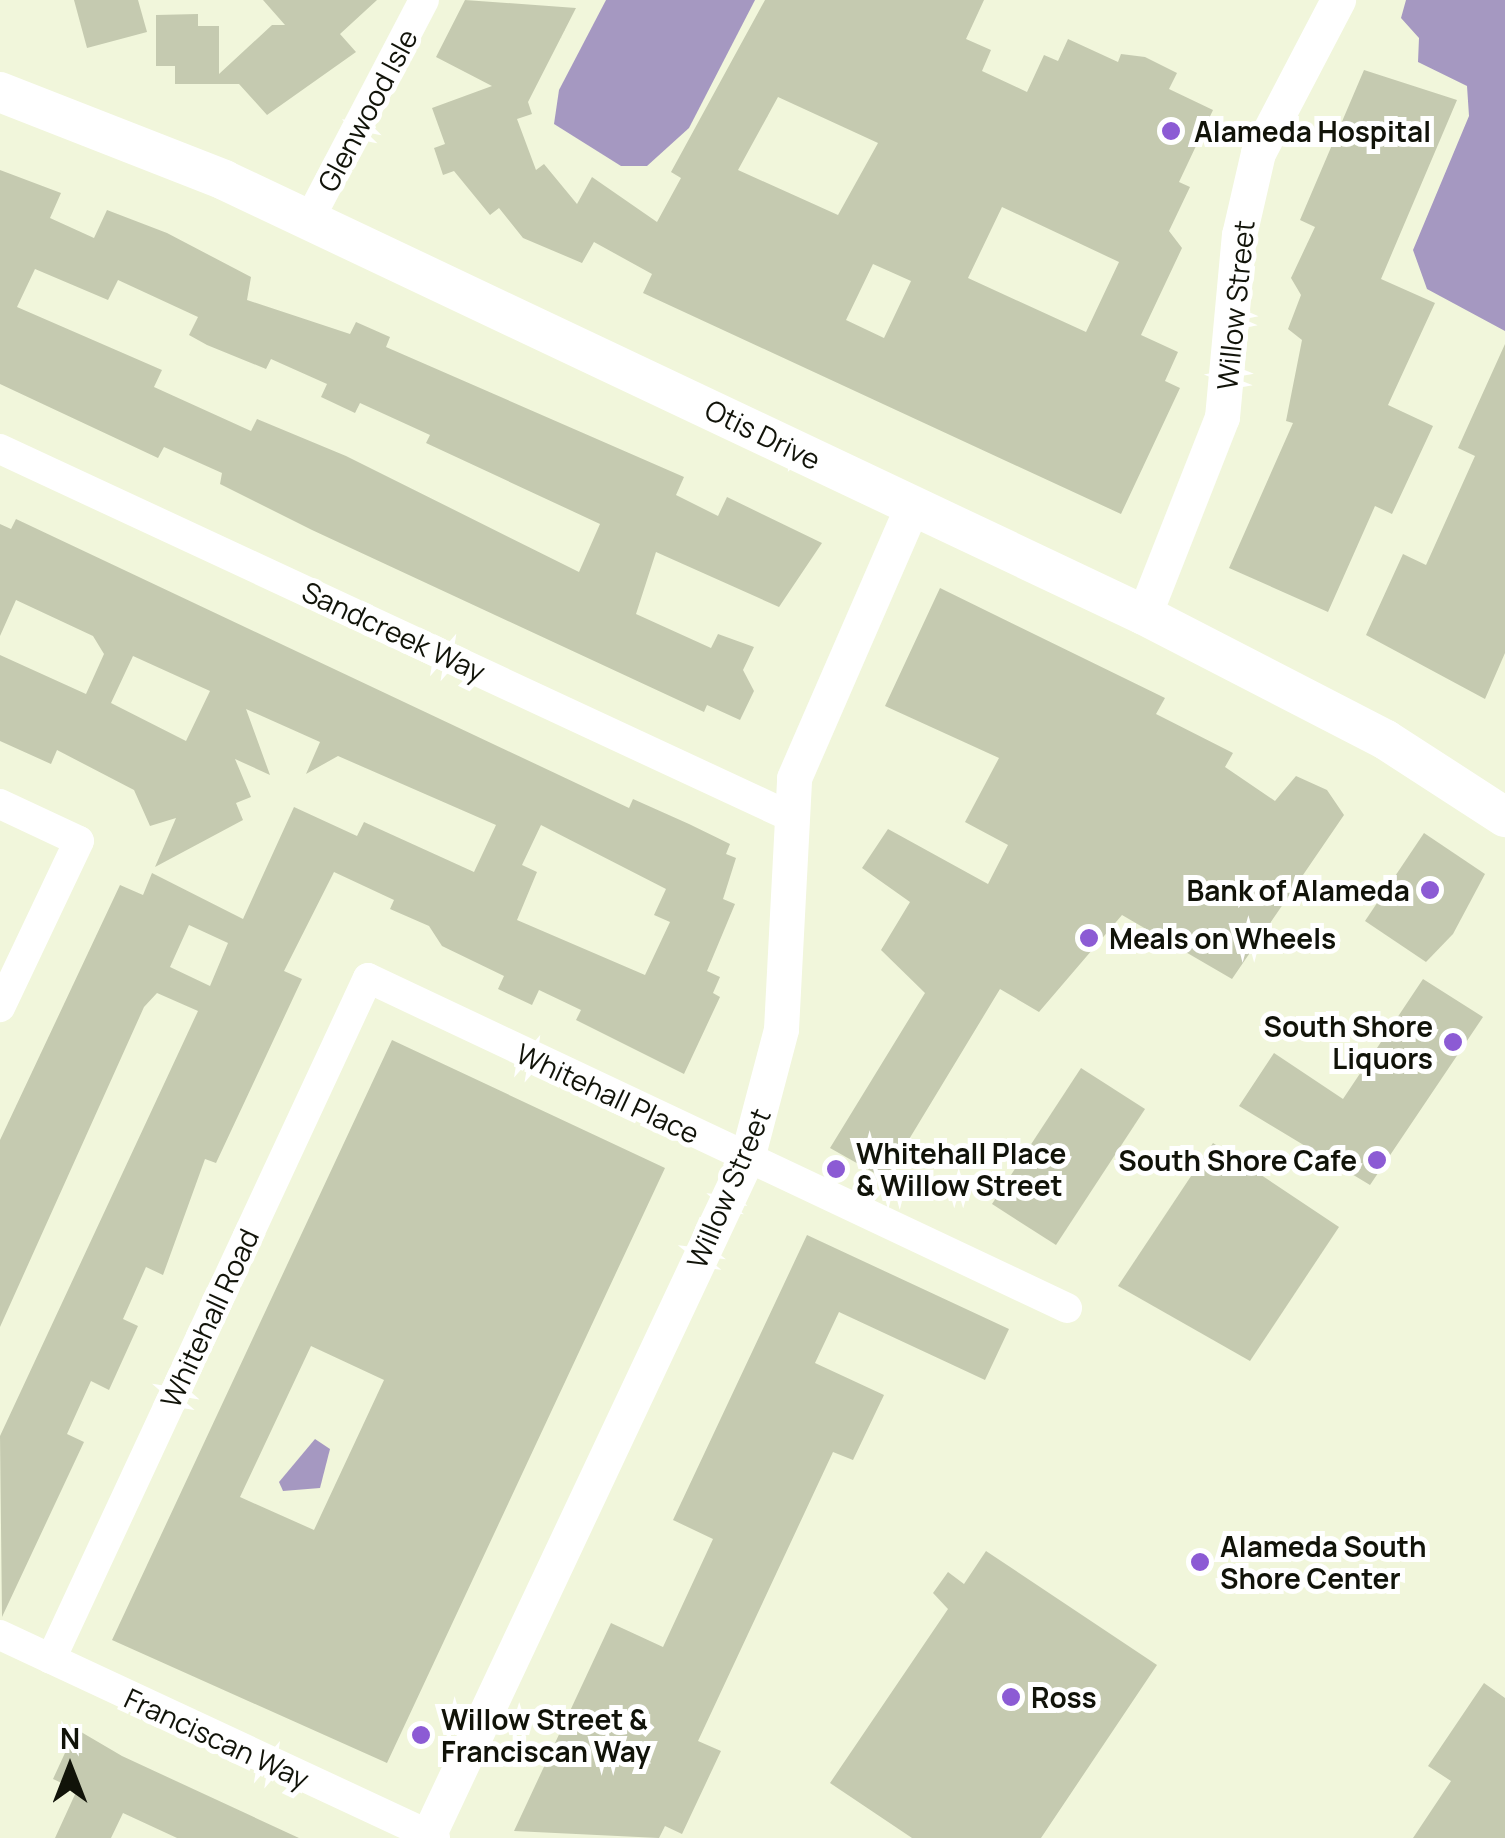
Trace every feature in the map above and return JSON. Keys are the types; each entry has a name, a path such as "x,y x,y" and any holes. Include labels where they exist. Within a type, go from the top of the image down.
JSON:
{"main road":[{"name":"Otis Drive","path":"0,92 309,220 1144,615 1343,716 1505,818"}],"street":[{"name":"Glenwood Isle","path":"309,220 424,0"},
{"name":"Willow Street","path":"1144,615 1222,417 1239,234 1258,153 1338,0"},
{"name":"Sandcreek Way","path":"0,449 787,816"},
{"name":"Willow Street","path":"430,1837 746,1158 781,1028 787,816 810,729 912,506"},
{"path":"0,804 79,841 0,1007"},
{"name":"Whitehall Place","path":"368,978 1067,1308"},
{"name":"Whitehall Road","path":"51,1659 368,978"},
{"name":"Franciscan Way","path":"0,1635 430,1837"}],"shaded area":[{"path":"606,0 755,0 689,128 647,166 621,166 554,124 559,90"},
{"path":"1406,0 1505,0 1505,331 1427,289 1413,250 1469,116 1467,86 1418,62 1419,38 1401,18"},
{"path":"315,1439 330,1449 320,1488 283,1491 279,1482"}],"building":[{"path":"74,0 138,0 147,32 87,48"},
{"path":"263,0 377,0 340,34 356,52 267,115 239,84 175,84 175,66 156,66 156,15 198,14 198,26 219,26 219,74 272,25 285,25"},
{"path":"465,0 576,8 528,102 532,114 517,119 536,170 544,164 577,204 592,177 657,222 681,178 671,172 765,0 984,0 966,39 991,50 982,71 1027,92 1044,55 1058,61 1068,39 1118,62 1121,54 1145,57 1177,73 1169,89 1213,110 1179,182 1190,187 1169,231 1182,248 1141,335 1178,352 1165,381 1180,388 1121,514 643,293 652,274 594,242 582,263 523,238 499,208 490,215 454,171 443,175 434,148 445,144 432,108 492,86 436,57","holes":["778,97 878,143 838,215 738,170","1002,207 1119,262 1086,332 968,278","873,264 911,281 884,338 846,320"]},
{"path":"1364,70 1457,100 1381,279 1435,303 1388,405 1433,426 1392,514 1375,506 1328,612 1229,568 1293,423 1286,421 1302,340 1288,329 1301,295 1291,278 1315,227 1300,220"},
{"path":"0,170 61,193 50,218 94,238 107,210 167,233 251,277 247,300 350,334 356,322 390,337 386,347 684,477 676,495 718,516 727,497 822,543 779,607 656,552 636,614 711,648 718,634 754,647 743,670 754,691 740,720 707,705 704,712 312,530 220,484 222,473 164,447 158,458 0,384","holes":["35,269 108,300 118,280 198,317 189,335 207,345 266,369 271,359 327,384 321,397 355,413 360,403 430,435 426,443 600,524 579,572 346,456 257,419 251,431 154,387 162,370 17,307"]},
{"path":"1505,344 1505,653 1485,699 1366,635 1403,554 1426,565 1475,456 1458,448"},
{"path":"16,519 629,808 633,799 689,824 730,844 726,854 736,858 723,899 735,904 707,971 720,977 713,993 720,997 684,1074 576,1020 581,1010 539,990 532,1005 498,989 504,976 442,946 429,926 390,909 394,900 334,872 284,971 302,979 216,1163 205,1159 163,1275 146,1267 123,1319 138,1326 109,1390 91,1381 67,1434 84,1442 2,1617 0,1436 198,1011 157,993 144,1007 0,1327 0,1140 120,885 143,895 152,873 243,919 294,807 357,836 364,822 474,872 496,825 338,756 306,774 320,742 246,709 270,775 235,759 251,797 236,803 243,820 155,867 176,818 150,826 134,790 57,750 51,764 0,741 0,655 86,694 104,654 93,636 16,600 0,636 0,524 11,529","holes":["133,656 210,691 186,741 111,703","541,825 666,889 654,915 670,922 645,975 517,920 537,872 522,865","189,925 228,943 210,986 170,967"]},
{"path":"940,588 1165,698 1156,714 1233,753 1225,767 1275,801 1296,776 1327,790 1344,815 1232,979 1122,915 1039,1012 1000,989 885,1179 830,1148 925,993 881,950 910,902 862,868 888,829 988,884 1008,845 965,822 999,758 885,706"},
{"name":"Bank of Alameda","path":"1424,833 1485,874 1453,934 1426,962 1365,921"},
{"path":"1423,979 1483,1017 1370,1185 1239,1106 1274,1053 1343,1099"},
{"path":"392,1040 665,1168 387,1763 112,1640","holes":["311,1346 384,1380 314,1530 240,1497"]},
{"path":"1081,1068 1145,1109 1056,1245 992,1204"},
{"path":"1213,1143 1339,1227 1250,1361 1118,1286"},
{"path":"807,1235 1009,1329 985,1380 839,1312 815,1363 884,1395 853,1460 833,1452 698,1741 721,1751 682,1834 665,1826 659,1838 514,1831 611,1623 663,1647 713,1539 673,1520"},
{"name":"Ross","path":"986,1551 1157,1665 1041,1838 912,1838 830,1783 948,1609 933,1593 948,1572 964,1584"},
{"path":"1484,1683 1505,1698 1505,1838 1413,1838 1451,1781 1428,1766"},
{"path":"76,1729 122,1756 299,1838 177,1838 123,1813 111,1838 55,1838 77,1790 53,1779"}],"place":[{"name":"Alameda Hospital","path":"1171,131"},
{"name":"Bank of Alameda","path":"1430,890"},
{"name":"Meals on Wheels","path":"1089,938"},
{"name":"South Shore Liquors","path":"1453,1042"},
{"name":"South Shore Cafe","path":"1377,1160"},
{"name":"Whitehall Place & Willow Street","path":"836,1169"},
{"name":"Alameda South Shore Center","path":"1200,1562"},
{"name":"Ross","path":"1011,1697"},
{"name":"Willow Street & Franciscan Way","path":"421,1735"}]}
